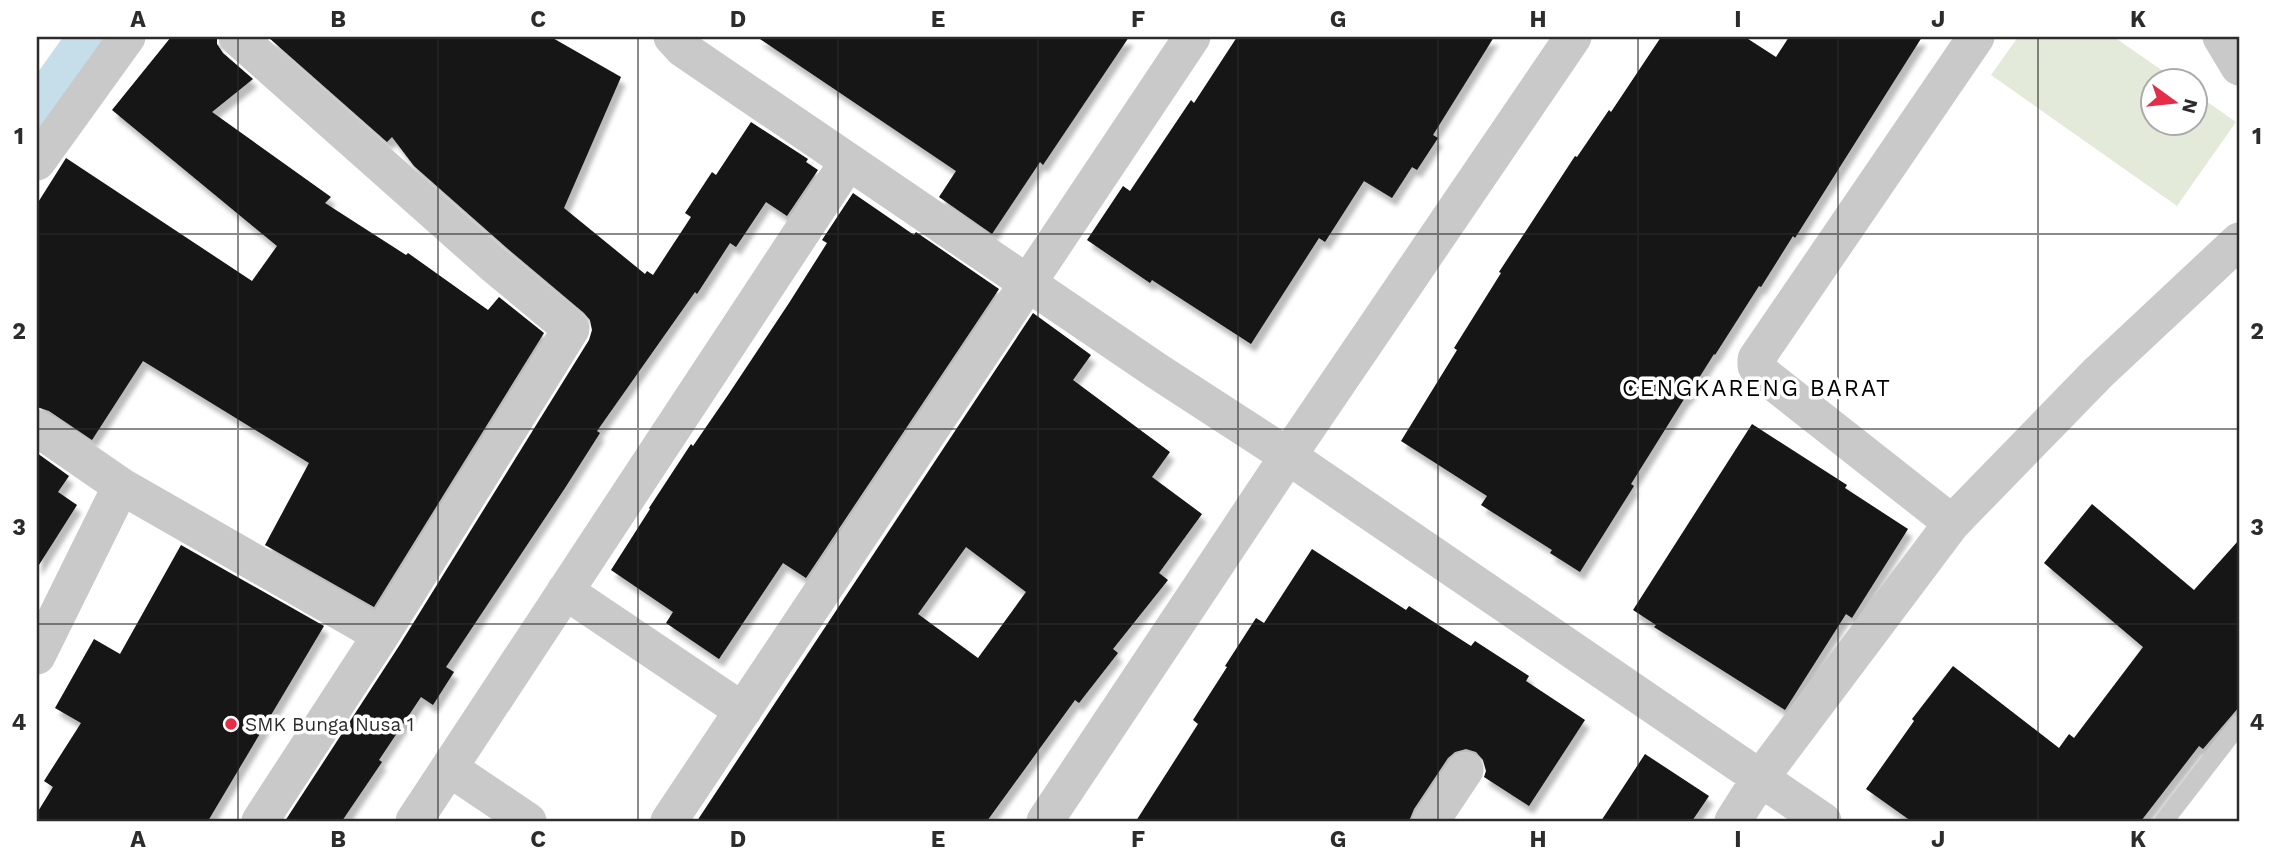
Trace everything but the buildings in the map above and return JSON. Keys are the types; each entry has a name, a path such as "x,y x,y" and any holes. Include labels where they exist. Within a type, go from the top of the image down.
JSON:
{"street":[{"path":"37,162 127,37"},
{"path":"237,37 494,265 571,329 381,635 260,821"},
{"path":"672,37 683,49 848,162 1288,456 1823,821"},
{"path":"669,821 1192,37"},
{"path":"1045,821 1288,456 1573,37"},
{"path":"1952,523 1756,366 1756,359 1976,37"},
{"path":"2221,37 2239,67"},
{"path":"414,821 848,162"},
{"path":"1733,821 1761,777 1952,523 2098,373 2239,241"},
{"path":"37,428 121,486 381,635"},
{"path":"37,656 121,486"},
{"path":"565,591 743,711"},
{"path":"449,768 528,821"},
{"path":"1431,821 1465,770"}],"lane":[{"path":"2164,821 2239,724"}],"green space":[{"path":"2018,37 2114,37 2156,66 2140,66 2140,136 2210,136 2210,104 2236,122 2177,206 1991,75"}],"waterway":[{"path":"37,114 92,37"}],"place":[{"name":"SMK Bunga Nusa 1","path":"231,724"}],"district":[{"name":"CENGKARENG BARAT","path":"1757,388"}]}
